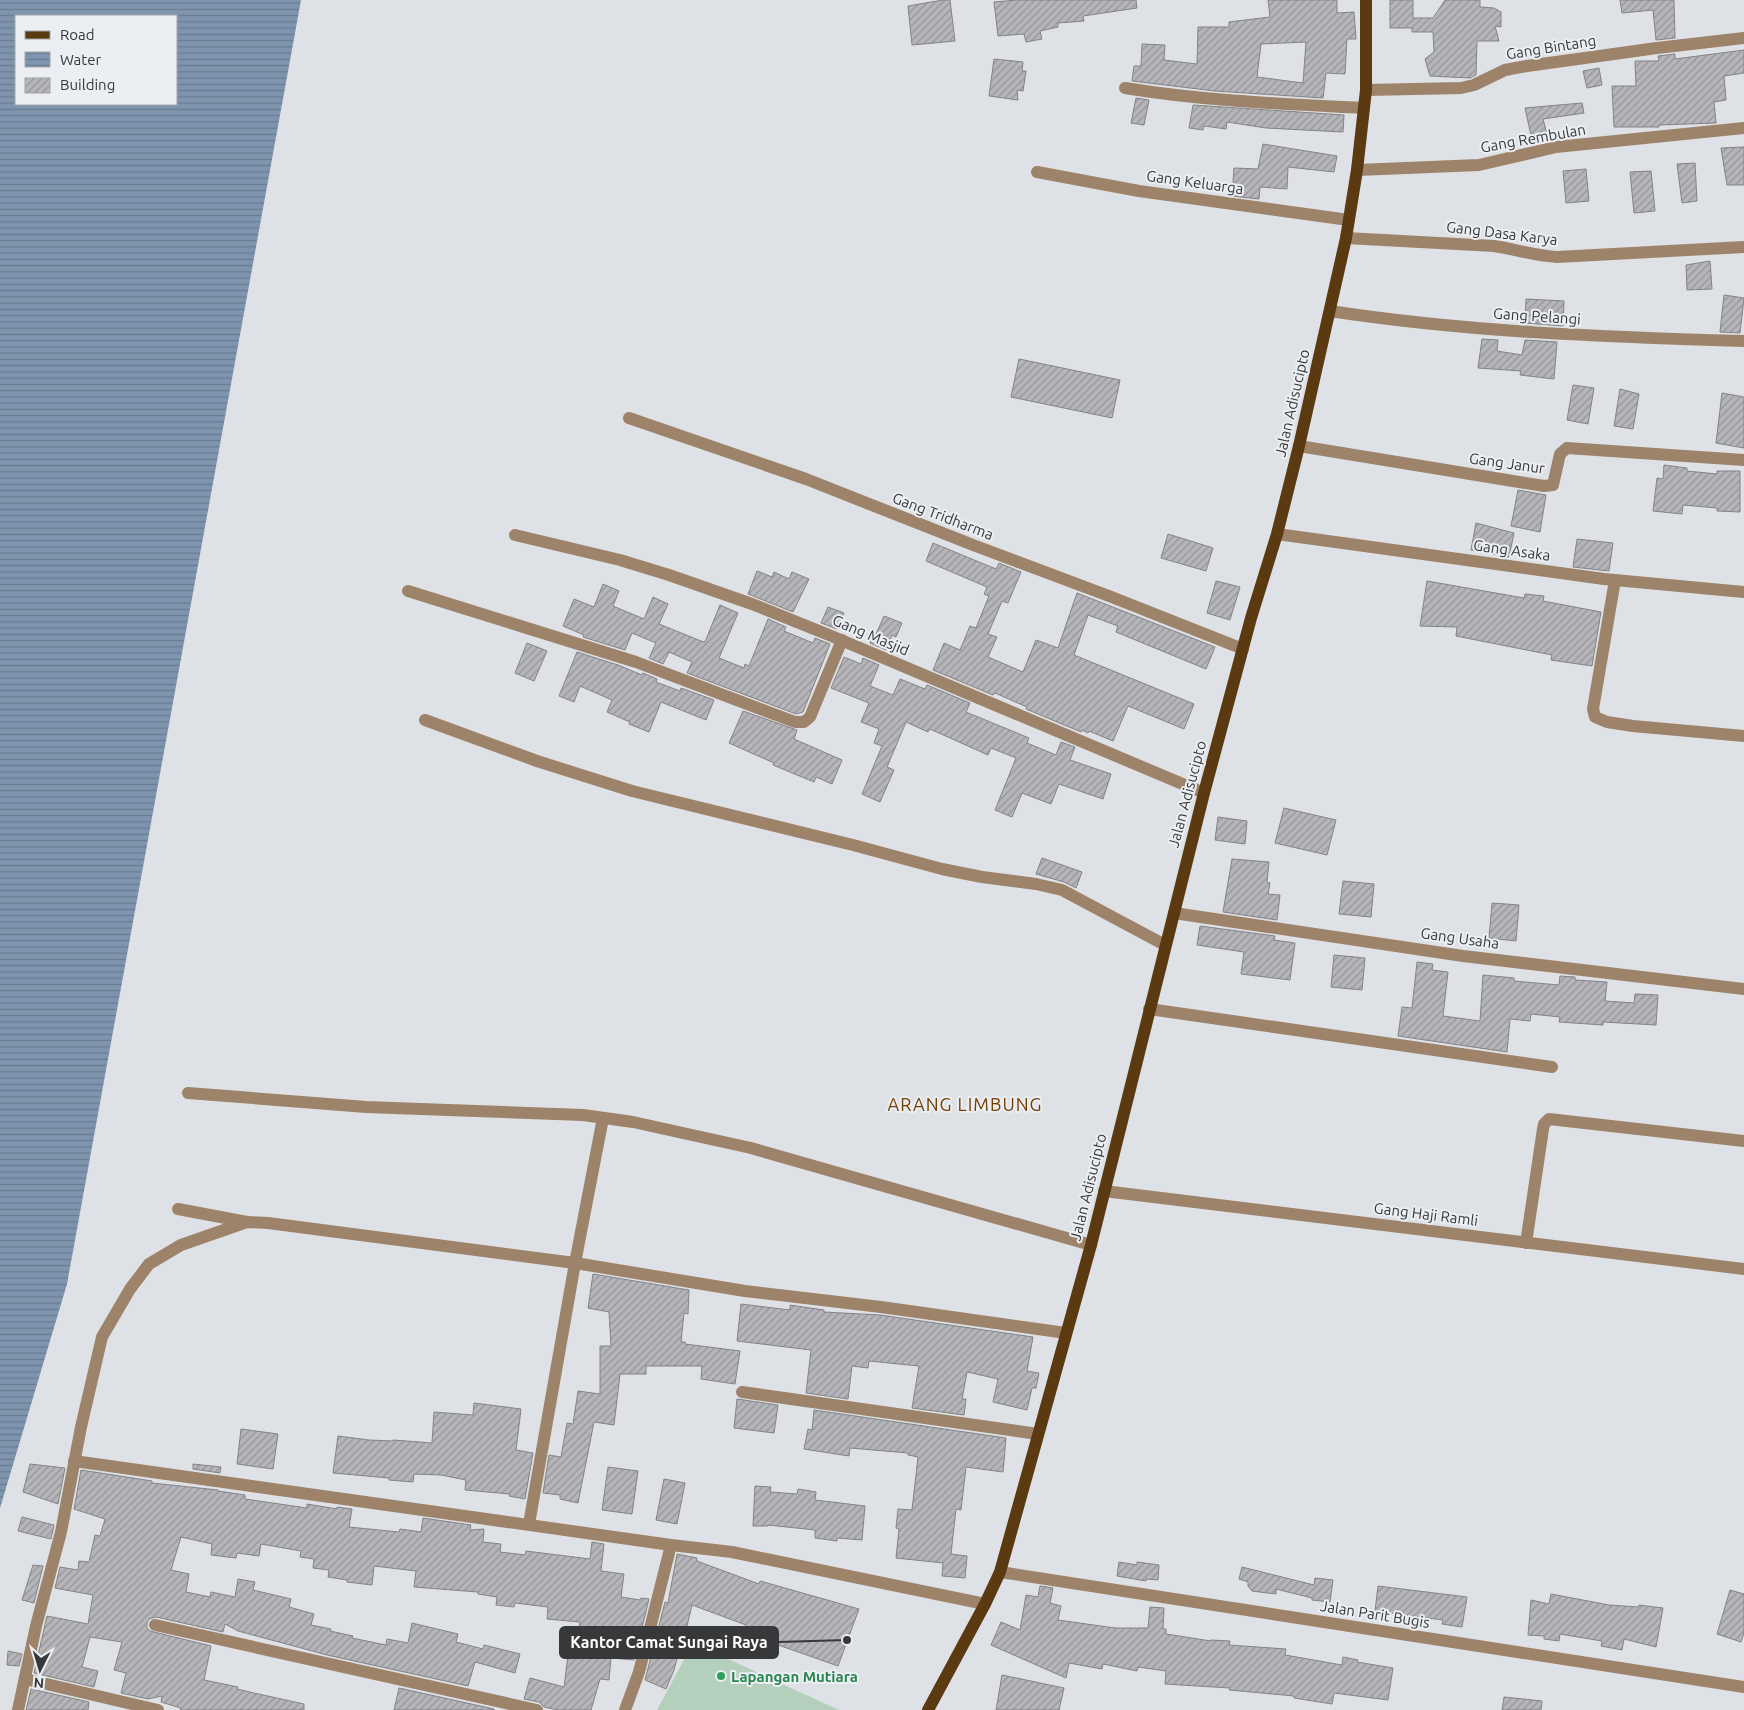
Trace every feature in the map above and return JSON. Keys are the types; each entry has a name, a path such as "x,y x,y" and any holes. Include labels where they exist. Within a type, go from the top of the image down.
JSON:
{"main road":[{"name":"Jalan Adisucipto","path":"928,1710 985,1604 1000,1572 1091,1245 1204,794 1299,446 1346,238 1357,170 1366,90 1366,0"}],"street":[{"name":"Gang Bintang","path":"1366,90 1461,88 1478,83 1505,70 1527,66 1744,38"},
{"path":"1125,88 1278,104 1364,108"},
{"name":"Gang Rembulan","path":"1357,170 1479,165 1556,147 1744,128"},
{"name":"Gang Keluarga","path":"1037,172 1139,191 1349,220"},
{"name":"Gang Dasa Karya","path":"1346,238 1494,246 1516,249 1540,256 1557,257 1744,246"},
{"name":"Gang Pelangi","path":"1330,311 1440,325 1536,334 1744,341"},
{"name":"Gang Tridharma","path":"629,418 806,479 1243,649"},
{"name":"Gang Janur","path":"1299,446 1544,486 1554,485 1560,454 1566,448 1744,460"},
{"name":"Gang Asaka","path":"1276,534 1615,580 1744,592"},
{"name":"Gang Masjid","path":"515,535 620,560 752,604 842,640 1204,794"},
{"path":"1615,580 1593,709 1595,717 1607,722 1633,726 1744,736"},
{"path":"408,591 636,662 795,722 804,722 810,717 842,640"},
{"path":"425,720 537,761 632,791 942,868 982,877 1036,884 1062,890 1166,945"},
{"name":"Gang Usaha","path":"1174,912 1463,956 1744,989"},
{"path":"1150,1010 1552,1067"},
{"path":"188,1094 366,1107 582,1115 633,1122 751,1148 1091,1245"},
{"path":"528,1524 603,1118"},
{"path":"1526,1243 1543,1128 1549,1119 1744,1142"},
{"name":"Gang Haji Ramli","path":"1104,1191 1744,1269"},
{"path":"178,1209 247,1222 268,1223 575,1263 745,1291 881,1307 1066,1333"},
{"path":"18,1710 36,1626 61,1532 74,1461 102,1337 130,1289 149,1264 180,1245 247,1222"},
{"path":"742,1392 1038,1434"},
{"path":"74,1461 732,1552 985,1604"},
{"path":"624,1710 639,1672 671,1545"},
{"name":"Jalan Parit Bugis","path":"1000,1572 1744,1687"},
{"path":"155,1625 537,1710"},
{"path":"25,1679 158,1710"}],"green space":[{"name":"Lapangan Mutiara","path":"693,1643 839,1710 657,1710"}],"water":[{"path":"0,0 301,0 67,1284 0,1508"}],"building":[{"path":"950,0 955,41 912,45 908,6"},
{"path":"1017,0 1136,0 1137,8 1083,16 1084,21 1058,23 1058,27 1040,31 1042,39 1026,42 1024,34 998,36 994,2"},
{"path":"1268,0 1337,0 1337,13 1354,12 1356,39 1347,39 1345,74 1326,73 1323,98 1215,91 1132,81 1134,66 1141,66 1142,44 1165,45 1164,60 1197,64 1198,27 1229,27 1229,22 1270,17","holes":["1306,42 1303,83 1257,77 1261,44"]},
{"path":"1390,0 1413,0 1413,18 1433,18 1445,0 1480,0 1480,7 1494,8 1501,12 1501,27 1495,26 1499,41 1477,41 1476,75 1470,78 1430,76 1425,59 1434,52 1433,32 1412,32 1412,28 1390,28"},
{"path":"1620,0 1674,0 1675,38 1656,40 1653,10 1622,13"},
{"path":"1744,50 1744,73 1724,76 1726,100 1714,102 1716,123 1659,125 1659,127 1614,127 1612,86 1636,86 1635,61 1659,61 1658,56 1675,54 1675,59"},
{"path":"994,59 1023,62 1022,71 1026,71 1023,91 1017,90 1018,100 989,96"},
{"path":"1599,68 1602,85 1587,88 1583,71"},
{"path":"1136,98 1149,100 1144,125 1131,123"},
{"path":"1582,103 1584,113 1543,119 1548,138 1532,140 1525,108"},
{"path":"1193,105 1344,115 1343,132 1266,128 1227,122 1226,129 1204,126 1203,130 1189,128"},
{"path":"1263,144 1337,156 1334,172 1288,167 1287,189 1260,187 1259,199 1232,196 1234,168 1258,169"},
{"path":"1744,147 1744,185 1727,185 1721,148"},
{"path":"1695,163 1697,201 1682,203 1677,164"},
{"path":"1586,169 1589,201 1566,203 1563,171"},
{"path":"1651,171 1655,211 1634,213 1630,172"},
{"path":"1710,261 1712,289 1687,290 1686,265"},
{"path":"1724,295 1744,298 1740,333 1720,332"},
{"path":"1526,299 1564,301 1563,326 1525,323"},
{"path":"1482,339 1498,340 1497,351 1522,355 1525,340 1557,342 1554,379 1520,375 1521,371 1478,368"},
{"path":"1019,359 1120,380 1112,418 1011,397"},
{"path":"1573,385 1594,388 1588,424 1567,420"},
{"path":"1620,389 1639,394 1633,429 1614,426"},
{"path":"1722,393 1744,397 1744,448 1716,443"},
{"path":"1664,465 1687,468 1687,471 1717,474 1717,471 1740,471 1740,512 1717,511 1717,508 1683,505 1682,514 1653,511 1657,478 1663,479"},
{"path":"1518,490 1546,495 1540,532 1511,526"},
{"path":"1476,523 1514,533 1509,557 1471,550"},
{"path":"1168,534 1213,548 1206,571 1161,558"},
{"path":"1577,539 1613,543 1609,571 1573,567"},
{"path":"933,543 996,569 999,563 1021,572 1008,603 1002,601 988,634 997,637 988,657 1023,672 1036,640 1058,648 1077,593 1215,647 1206,669 1116,632 1118,626 1088,615 1074,655 1194,704 1184,729 1128,706 1113,741 1089,731 1088,733 1082,730 1081,732 1026,709 1027,707 995,693 993,695 933,670 944,643 960,650 970,626 976,628 989,596 984,594 987,587 926,561"},
{"path":"757,571 772,577 774,572 789,579 792,572 809,579 793,612 748,594"},
{"path":"1216,581 1240,587 1230,620 1207,613"},
{"path":"1427,581 1524,598 1525,594 1544,596 1543,601 1601,612 1592,666 1551,660 1552,655 1456,636 1457,627 1420,626"},
{"path":"603,584 619,591 613,606 644,619 653,597 668,604 659,624 705,642 720,605 738,613 719,658 744,668 745,664 749,666 768,619 786,627 784,631 813,643 815,638 830,644 803,712 796,714 687,673 692,662 669,652 663,664 649,658 656,643 632,633 625,650 583,637 584,635 563,626 574,599 594,607"},
{"path":"828,607 844,613 837,629 821,623"},
{"path":"884,616 902,623 896,637 892,635 886,650 870,643"},
{"path":"527,643 547,651 534,681 515,673"},
{"path":"577,652 642,675 643,673 657,679 656,682 680,691 681,688 714,700 706,720 661,702 649,732 607,712 612,700 580,686 574,702 559,696"},
{"path":"844,657 861,664 863,658 879,665 870,686 893,695 900,679 925,689 927,685 970,703 966,712 1029,738 1027,743 1056,755 1061,742 1075,747 1070,760 1111,774 1103,799 1059,784 1051,804 1022,793 1012,817 995,810 1016,758 991,748 988,755 930,729 928,732 906,722 887,767 894,770 880,802 862,794 882,746 874,743 879,729 861,722 869,703 831,688"},
{"path":"743,711 797,730 794,739 842,760 832,784 816,777 814,782 773,765 774,763 729,743"},
{"path":"1284,808 1336,820 1327,855 1275,843"},
{"path":"1218,817 1247,821 1245,844 1215,840"},
{"path":"1042,858 1082,872 1076,888 1064,882 1036,874"},
{"path":"1232,859 1269,862 1267,882 1270,883 1268,894 1280,895 1277,920 1223,912"},
{"path":"1343,881 1374,884 1371,917 1339,914"},
{"path":"1492,903 1519,905 1516,941 1489,938"},
{"path":"1200,926 1275,936 1274,940 1295,943 1290,980 1241,974 1244,952 1197,945"},
{"path":"1334,955 1365,958 1362,990 1331,987"},
{"path":"1417,962 1433,964 1432,970 1448,972 1443,1016 1480,1021 1483,975 1514,978 1514,981 1559,985 1560,976 1575,977 1575,980 1607,982 1605,1001 1634,1003 1635,994 1658,995 1656,1025 1603,1022 1603,1025 1559,1022 1560,1017 1531,1014 1530,1021 1510,1019 1507,1052 1398,1036 1402,1007 1412,1008"},
{"path":"593,1274 689,1290 688,1314 684,1313 681,1342 740,1351 735,1384 701,1379 702,1366 646,1366 646,1374 620,1374 614,1425 594,1422 578,1503 560,1499 560,1495 543,1493 549,1455 561,1457 567,1423 573,1424 578,1391 600,1394 600,1346 611,1346 609,1312 588,1308"},
{"path":"741,1304 790,1310 790,1305 824,1310 824,1312 880,1315 1033,1337 1027,1371 1039,1373 1036,1388 1032,1388 1027,1410 993,1402 998,1379 967,1372 962,1399 966,1399 964,1415 912,1408 919,1366 869,1361 868,1368 852,1366 848,1399 806,1393 811,1350 737,1341"},
{"path":"737,1399 778,1405 774,1433 734,1428"},
{"path":"474,1403 521,1409 516,1450 533,1453 525,1499 509,1496 510,1494 465,1490 466,1480 441,1475 414,1474 413,1482 333,1473 338,1436 369,1440 432,1443 434,1412 473,1415"},
{"path":"814,1410 1006,1438 1003,1472 966,1467 961,1510 956,1509 951,1554 967,1556 965,1578 942,1576 943,1563 896,1558 899,1529 896,1528 898,1509 912,1510 918,1457 908,1455 908,1453 850,1448 849,1456 804,1449 808,1429 812,1430"},
{"path":"241,1429 278,1434 273,1469 237,1464"},
{"path":"30,1464 65,1468 58,1504 23,1492"},
{"path":"193,1464 221,1467 220,1473 193,1469"},
{"path":"608,1467 638,1471 632,1514 602,1510"},
{"path":"81,1470 152,1481 152,1483 218,1490 245,1495 245,1499 307,1508 307,1504 337,1509 337,1507 352,1509 349,1527 399,1532 400,1529 421,1532 423,1518 471,1525 470,1530 484,1529 483,1542 501,1544 500,1552 525,1555 526,1551 590,1559 592,1542 604,1544 601,1571 624,1574 621,1597 640,1600 641,1598 649,1599 634,1660 611,1658 609,1680 600,1679 591,1710 558,1710 544,1707 539,1702 524,1699 530,1678 564,1687 568,1655 576,1656 580,1622 547,1619 548,1607 515,1603 514,1607 496,1605 497,1597 478,1594 478,1592 414,1587 416,1571 374,1566 372,1585 347,1582 347,1580 328,1577 329,1570 313,1568 314,1559 300,1557 301,1551 261,1544 259,1556 237,1553 236,1558 211,1555 212,1544 181,1537 171,1570 189,1574 186,1592 210,1597 211,1592 235,1597 238,1579 255,1582 253,1590 291,1599 289,1607 314,1614 311,1625 353,1636 352,1638 386,1645 387,1639 408,1643 412,1623 458,1634 456,1642 483,1649 484,1645 520,1654 515,1673 475,1662 468,1686 327,1655 238,1631 225,1624 223,1632 156,1617 149,1619 147,1623 147,1628 150,1631 211,1646 204,1680 304,1704 304,1710 180,1710 181,1708 161,1702 162,1696 148,1699 121,1693 126,1673 114,1670 122,1642 90,1637 82,1667 98,1671 94,1687 34,1673 47,1616 88,1624 93,1595 55,1588 60,1567 78,1570 79,1561 89,1562 95,1535 100,1536 105,1519 74,1509"},
{"path":"664,1479 685,1483 677,1524 656,1520"},
{"path":"755,1486 771,1487 770,1492 797,1494 798,1489 816,1492 815,1500 865,1506 862,1540 837,1538 837,1541 815,1538 815,1530 768,1525 753,1526"},
{"path":"22,1517 54,1525 51,1539 18,1531"},
{"path":"677,1554 697,1558 697,1561 759,1584 760,1581 859,1609 838,1666 744,1633 746,1625 692,1605 683,1643 681,1643 674,1670 666,1689 645,1680 665,1602 668,1603"},
{"path":"1119,1562 1137,1565 1137,1562 1159,1565 1158,1580 1146,1579 1146,1581 1117,1576"},
{"path":"33,1565 43,1566 34,1603 22,1600"},
{"path":"1242,1567 1314,1585 1315,1578 1333,1580 1330,1602 1312,1600 1312,1598 1276,1589 1276,1594 1252,1591 1248,1586 1248,1582 1239,1579"},
{"path":"1040,1586 1053,1588 1050,1603 1061,1606 1058,1620 1115,1628 1148,1628 1150,1607 1164,1608 1163,1629 1166,1629 1166,1634 1211,1641 1230,1641 1229,1645 1286,1649 1285,1655 1342,1665 1343,1657 1358,1660 1357,1662 1393,1668 1388,1700 1334,1693 1332,1704 1294,1698 1294,1696 1229,1690 1230,1688 1165,1684 1166,1671 1138,1667 1137,1671 1103,1664 1102,1669 1069,1663 1066,1678 991,1645 1001,1622 1020,1630 1026,1595 1038,1597"},
{"path":"1378,1586 1467,1597 1462,1627 1442,1624 1443,1620 1375,1611"},
{"path":"1730,1590 1744,1594 1744,1633 1741,1642 1717,1634"},
{"path":"1551,1594 1609,1605 1638,1607 1639,1605 1663,1608 1656,1647 1624,1639 1622,1650 1601,1646 1602,1641 1560,1634 1559,1641 1544,1639 1544,1636 1528,1635 1531,1600 1549,1604"},
{"path":"8,1651 22,1654 19,1666 7,1665"},
{"path":"1002,1675 1064,1688 1059,1710 996,1710"},
{"path":"399,1688 494,1709 494,1710 394,1710"},
{"path":"31,1689 89,1702 88,1710 26,1710"},
{"path":"1504,1697 1542,1701 1541,1710 1502,1710"}],"place":[{"name":"Kantor Camat Sungai Raya","path":"847,1640"},
{"name":"Lapangan Mutiara","path":"721,1676"}],"district":[{"name":"ARANG LIMBUNG","path":"965,1104"}]}
